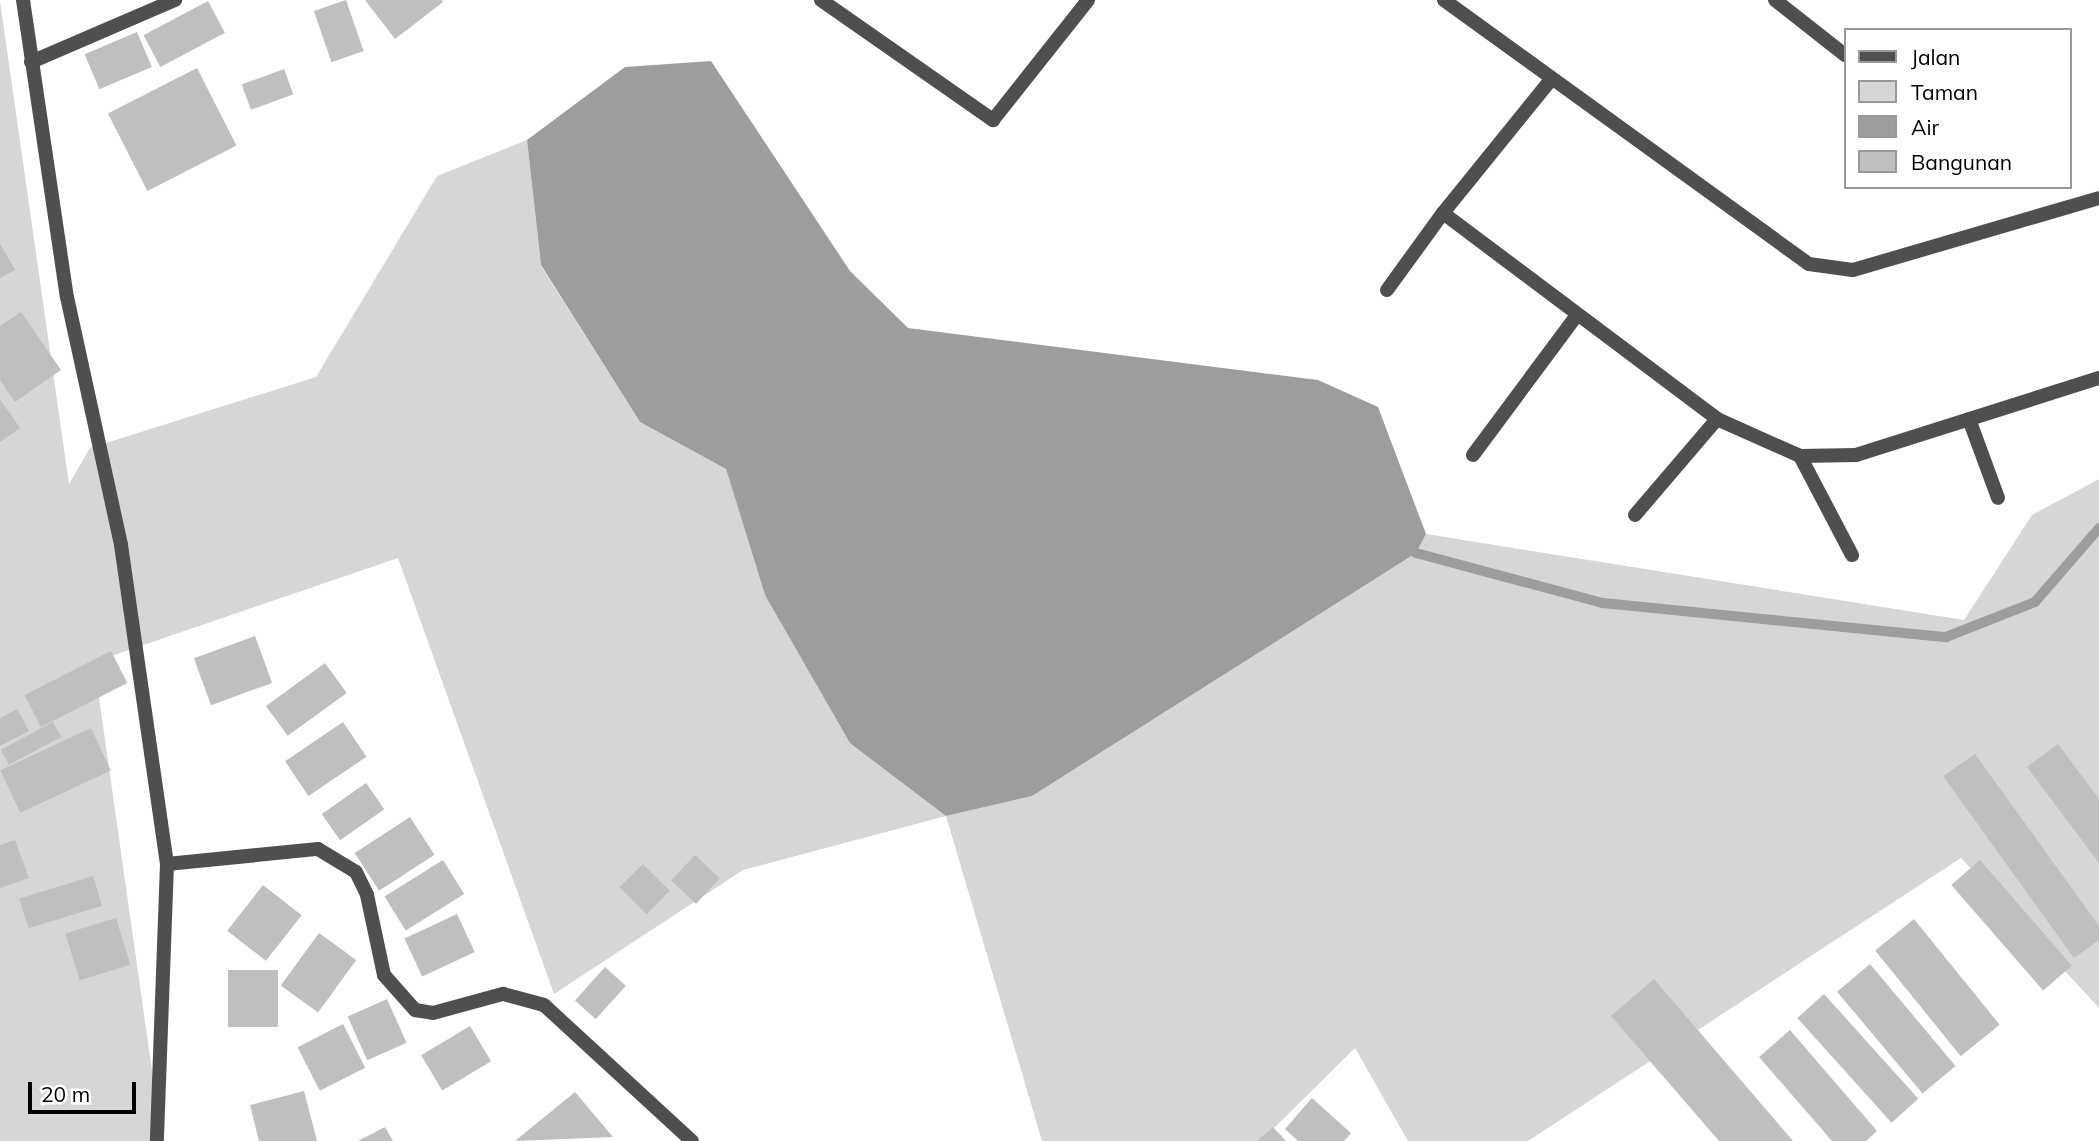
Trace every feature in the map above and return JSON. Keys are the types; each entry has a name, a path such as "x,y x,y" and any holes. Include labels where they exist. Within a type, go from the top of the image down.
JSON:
{"street":[{"path":"23,0 67,297 121,545 167,864 157,1141"},
{"path":"32,62 175,0"},
{"path":"821,0 993,120 1088,0"},
{"path":"1444,0 1549,82 1808,264 1853,270 2099,198"},
{"path":"1781,2 1843,53"},
{"path":"1387,290 1443,213 1549,82"},
{"path":"1443,213 1717,419 1800,456 1856,455 2099,378"},
{"path":"1473,455 1577,316"},
{"path":"1635,515 1717,419"},
{"path":"1969,419 1998,498"},
{"path":"1800,456 1852,555"},
{"path":"167,864 318,849 356,872 368,895 384,975 415,1010 433,1013 503,994 544,1005 692,1141"}],"green space":[{"path":"0,1 69,484 90,448 316,377 437,176 527,140 541,266 640,422 726,469 765,595 946,816 743,870 554,994 398,558 94,662 162,1141 0,1141"},
{"path":"2099,479 2099,1008 1961,858 1528,1141 1408,1141 1355,1048 1261,1141 1042,1141 946,816 1032,796 1416,553 1426,534 1964,620 2032,515"}],"water":[{"path":"711,61 850,271 908,328 1318,380 1378,407 1426,534 1416,553 1032,796 946,816 850,743 765,595 726,469 640,422 541,265 527,140 625,67"}],"building":[{"path":"346,0 364,51 331,62 314,11"},
{"path":"365,0 442,0 443,2 395,39"},
{"path":"208,1 225,33 160,67 144,35"},
{"path":"137,32 152,67 99,89 85,54"},
{"path":"197,68 236,146 147,191 108,113"},
{"path":"284,69 293,94 251,110 242,84"},
{"path":"0,244 15,270 0,278"},
{"path":"21,312 61,370 15,402 0,380 0,326"},
{"path":"0,399 20,428 0,442"},
{"path":"255,636 272,683 211,705 194,658"},
{"path":"111,651 127,683 41,727 25,695"},
{"path":"325,663 347,693 288,736 266,706"},
{"path":"17,709 29,731 0,746 0,718"},
{"path":"53,722 61,737 9,765 1,750"},
{"path":"343,722 366,757 308,796 285,761"},
{"path":"91,728 111,771 20,813 0,770"},
{"path":"2058,744 2099,799 2099,863 2027,767"},
{"path":"1975,754 2099,926 2099,940 2074,958 1943,776"},
{"path":"366,783 384,809 340,840 322,814"},
{"path":"410,817 435,855 379,891 355,853"},
{"path":"15,840 29,878 0,888 0,845"},
{"path":"695,855 720,878 696,904 671,881"},
{"path":"443,860 464,894 406,930 384,897"},
{"path":"1980,860 2072,966 2043,991 1951,885"},
{"path":"643,864 670,891 647,914 620,887"},
{"path":"93,876 102,906 28,928 19,899"},
{"path":"263,885 302,915 266,961 227,931"},
{"path":"457,914 475,952 422,977 404,939"},
{"path":"116,918 130,965 80,980 65,933"},
{"path":"1914,919 2000,1025 1961,1056 1875,950"},
{"path":"319,933 356,960 318,1013 281,986"},
{"path":"1870,964 1955,1066 1923,1094 1837,992"},
{"path":"605,967 626,986 596,1019 575,1000"},
{"path":"228,970 278,970 278,1027 228,1027"},
{"path":"1654,979 1793,1141 1719,1141 1611,1016"},
{"path":"1824,994 1918,1099 1892,1123 1797,1018"},
{"path":"387,999 407,1043 367,1060 348,1016"},
{"path":"343,1024 365,1068 320,1091 298,1047"},
{"path":"470,1026 491,1061 442,1091 421,1055"},
{"path":"1790,1030 1877,1131 1866,1141 1832,1141 1759,1057"},
{"path":"304,1091 317,1141 259,1141 250,1105"},
{"path":"575,1092 613,1137 515,1141"},
{"path":"1312,1098 1351,1133 1344,1141 1298,1141 1285,1129"},
{"path":"385,1127 393,1141 358,1141"},
{"path":"1273,1127 1286,1141 1257,1141"}],"waterway":[{"path":"1416,553 1603,603 1946,637 2035,602 2099,528"}]}
